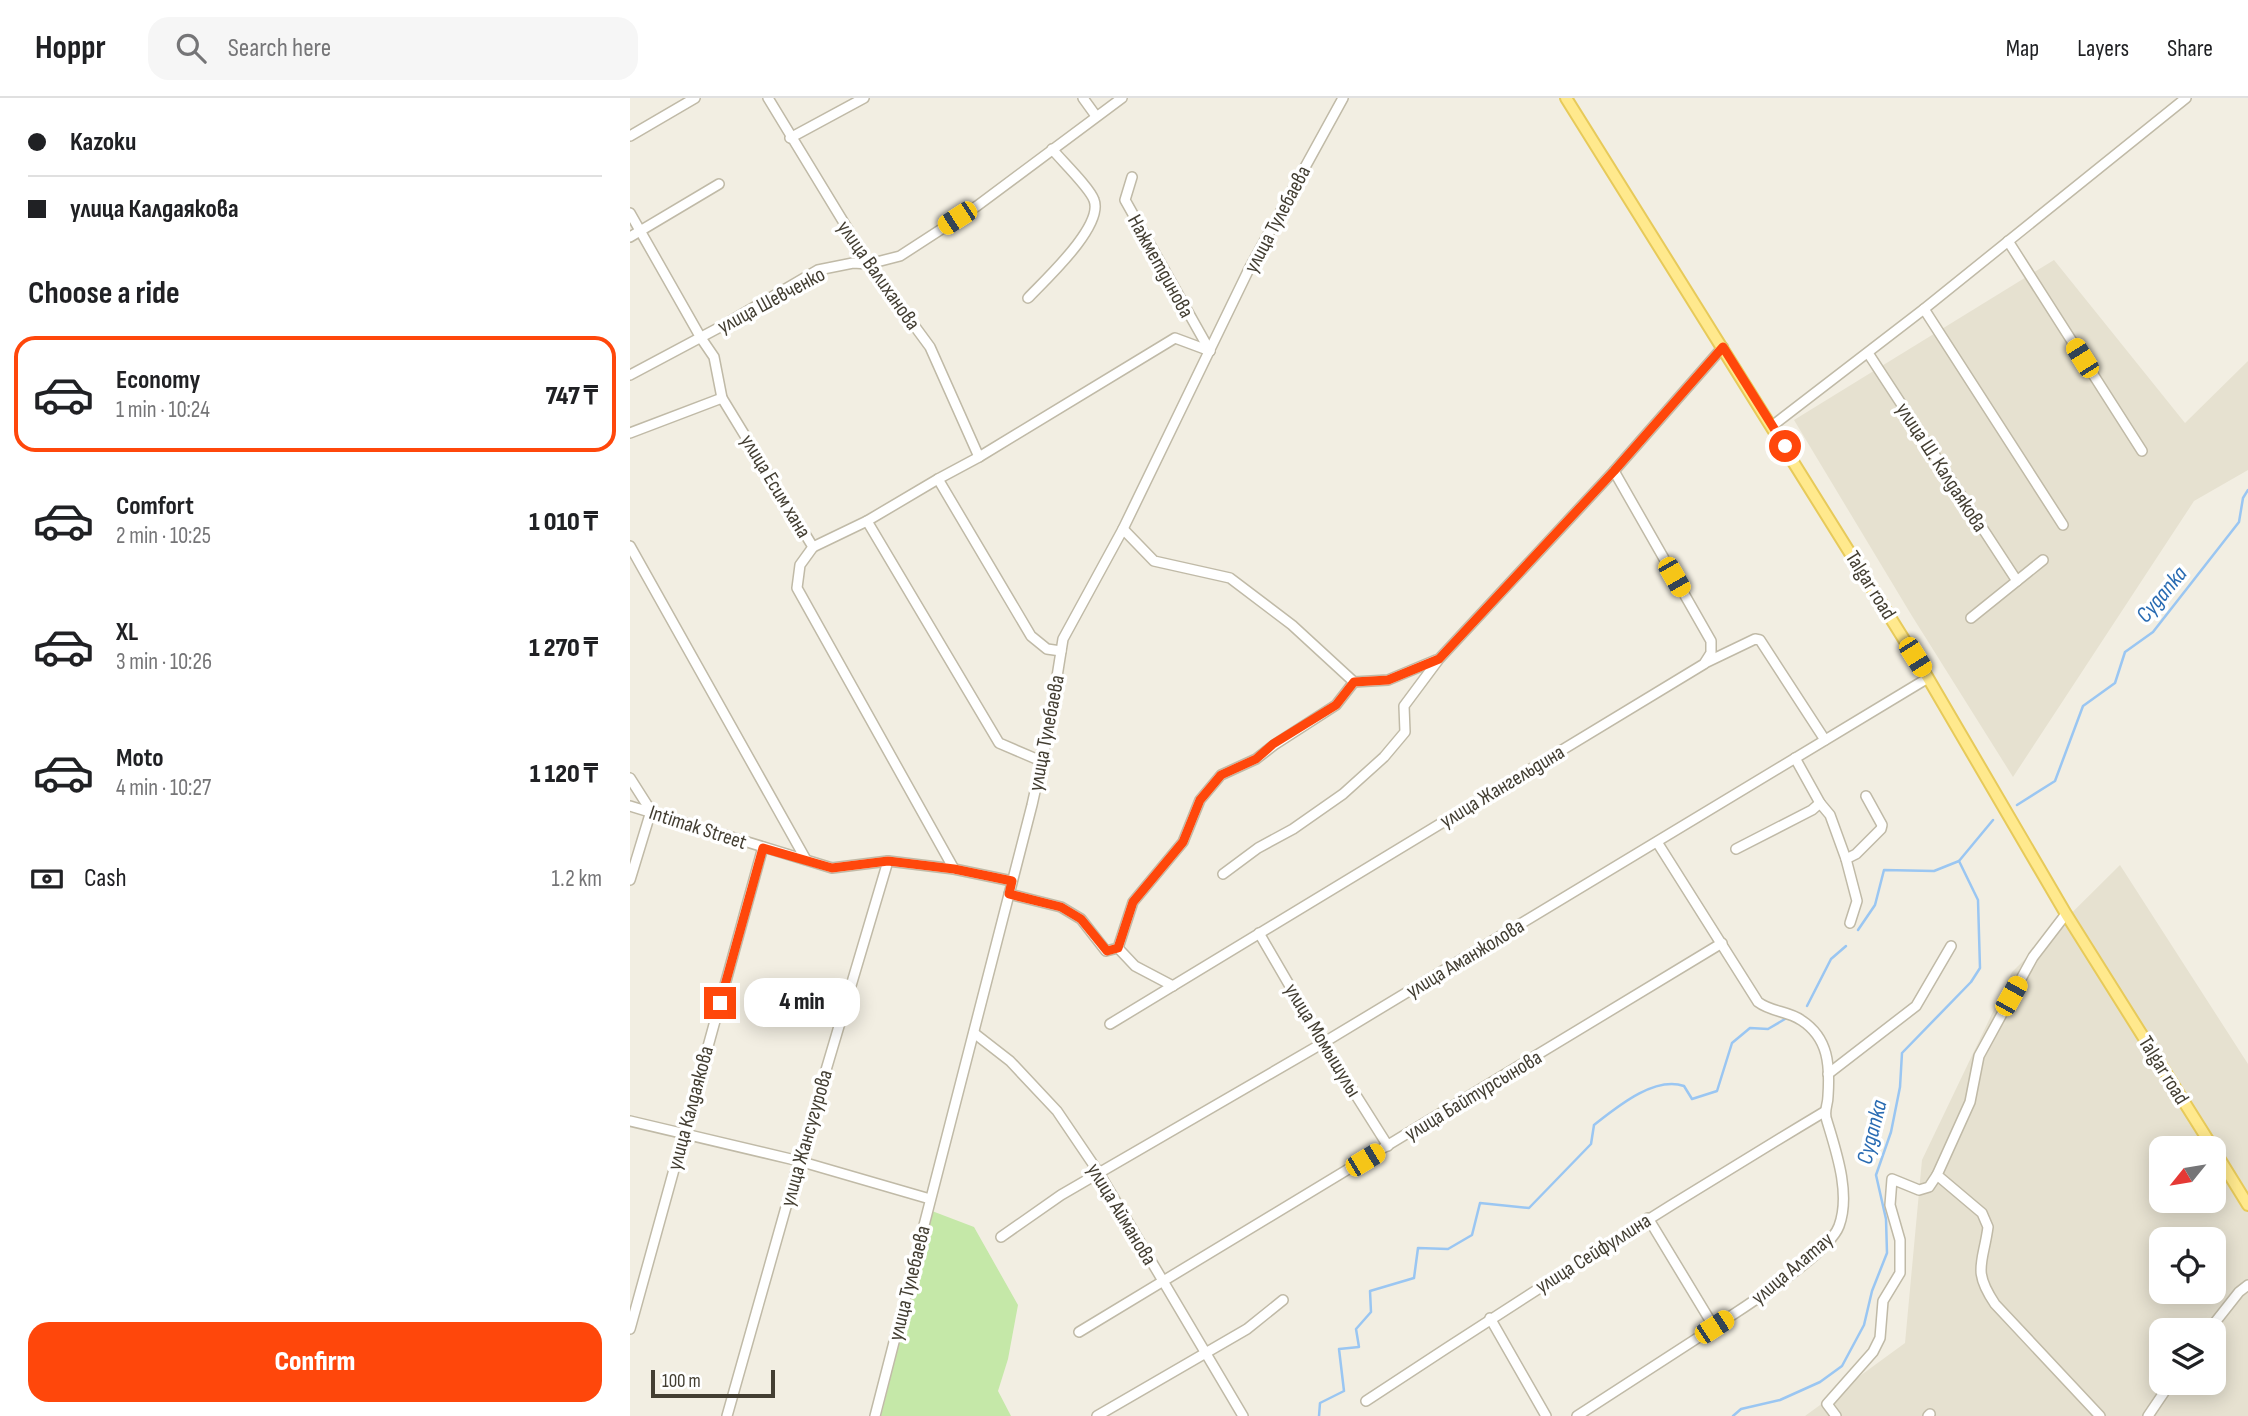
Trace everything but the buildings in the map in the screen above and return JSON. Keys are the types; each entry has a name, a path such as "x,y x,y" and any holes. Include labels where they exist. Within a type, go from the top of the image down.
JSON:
{"main road":[{"name":"Talgar road","path":"1566,98 1928,678 2066,914 2205,1136"},
{"name":"Talgar road","path":"2226,1170 2248,1205"}],"street":[{"path":"630,136 695,98"},
{"name":"улица Валиханова","path":"768,98 869,264 930,347 979,457"},
{"path":"790,138 864,98"},
{"path":"1083,98 1096,116"},
{"name":"улица Шевченко","path":"630,375 701,338 818,270 853,263 869,264 900,256 976,206 1122,98"},
{"name":"улица Тулебаева","path":"875,1416 1009,894 1041,761 1063,639 1123,529 1248,271 1343,98"},
{"path":"1772,426 1924,309 2186,98"},
{"path":"1028,298 1072,253 1096,213 1094,199 1052,149"},
{"name":"Нажметдинова","path":"1132,177 1125,200 1210,351"},
{"path":"630,237 719,184"},
{"name":"улица Есим хана","path":"630,212 701,338 709,346 714,357 722,398 813,547 800,565 797,588 954,869"},
{"path":"2008,241 2142,451"},
{"path":"1924,309 2063,525"},
{"path":"813,547 867,521 979,457 1175,338 1210,351"},
{"path":"1223,874 1258,848 1293,829 1343,794 1384,757 1405,732 1404,706 1439,659 1614,471 1723,347"},
{"name":"улица Ш. Калдаякова","path":"1868,353 2017,581"},
{"path":"630,433 722,398"},
{"path":"1614,471 1711,641 1711,653 1704,664"},
{"path":"938,479 1031,636 1047,649 1061,651"},
{"path":"867,521 999,743 1041,761"},
{"path":"1123,529 1154,561 1230,579 1292,625 1354,682 1388,680 1439,659"},
{"path":"630,546 805,858"},
{"path":"1971,618 2043,560"},
{"name":"улица Жангельдина","path":"1111,1024 1704,664 1755,639 1760,640 1825,740"},
{"name":"улица Аманжолова","path":"1001,1237 1052,1200 1323,1043 1928,678"},
{"path":"1118,948 1133,902 1183,842 1200,800 1221,775 1256,759 1273,744 1336,705 1354,682"},
{"path":"1795,758 1830,816 1846,859 1857,901 1850,923"},
{"path":"630,778 651,811 630,880"},
{"path":"1846,859 1856,854 1881,829 1882,825 1866,796"},
{"path":"1736,849 1812,810 1820,803"},
{"name":"Intimak Street","path":"630,806 832,868 888,861 954,869 1012,881"},
{"name":"улица Алатау","path":"1577,1416 1789,1276 1823,1247 1838,1229 1842,1192 1840,1171 1824,1112 1828,1098 1826,1048 1818,1035 1801,1020 1784,1012 1765,1008 1758,1002 1657,842"},
{"name":"улица Калдаякова","path":"630,1329 763,848"},
{"name":"улица Жансугурова","path":"727,1416 888,861"},
{"path":"1009,894 1061,907 1081,919 1107,951 1118,948"},
{"path":"1836,1416 1827,1404 1874,1353 1880,1338 1883,1301 1900,1273 1900,1240 1889,1205 1892,1179 1919,1190 1929,1186 1937,1175 1970,1102 1979,1056 2033,957 2066,914"},
{"name":"улица Момышулы","path":"1259,933 1323,1043 1388,1146"},
{"name":"улица Байтурсынова","path":"1079,1332 1722,943"},
{"path":"1828,1074 1916,1006 1951,946"},
{"path":"1118,948 1135,966 1173,986"},
{"name":"улица Айманова","path":"974,1033 1010,1061 1057,1111 1099,1173 1243,1416"},
{"name":"улица Сейфуллина","path":"1366,1401 1490,1318 1648,1218 1824,1112"},
{"path":"630,1121 799,1161 930,1199"},
{"path":"1937,1175 1982,1213 1986,1220 1988,1227 1979,1275 1995,1304 2099,1416"},
{"path":"1648,1218 1714,1327"},
{"path":"2218,1318 2248,1285"},
{"path":"1097,1416 1247,1329 1283,1300"},
{"path":"1490,1318 1546,1416"},
{"path":"2148,1416 2162,1395"}],"shaded area":[{"path":"2054,260 2185,423 2248,361 2248,470 2194,501 2013,777 1794,420"},
{"path":"2120,865 2248,1064 2248,1416 1805,1416 1905,1343 1922,1160 2012,972"}],"green space":[{"path":"932,1211 974,1227 1018,1305 1008,1359 998,1391 1011,1416 881,1416"}],"waterway":[{"name":"Cyganka","path":"2017,805 2055,781 2083,706 2115,683 2125,652 2153,632 2239,522 2243,498 2248,490"},
{"name":"Cyganka","path":"1733,1416 1741,1409 1780,1400 1820,1382 1842,1366 1864,1325 1872,1291 1887,1253 1886,1219 1876,1175 1891,1132 1900,1087 1902,1053 1971,982 1980,968 1978,900 1959,861 1993,820"},
{"path":"1858,930 1875,905 1884,870 1934,871 1959,861"},
{"path":"1807,1006 1831,959 1846,946"},
{"path":"1319,1416 1320,1403 1344,1391 1339,1349 1359,1347 1356,1329 1371,1312 1370,1291 1414,1278 1418,1248 1448,1249 1472,1235 1480,1203 1529,1208 1591,1144 1594,1125 1636,1095 1661,1085 1672,1084 1684,1086 1692,1099 1717,1091 1732,1043 1750,1028 1768,1029 1785,1019"}],"route":[{"path":"720,1003 763,848 832,868 888,861 954,869 1012,881 1009,894 1061,907 1081,919 1107,951 1118,948 1133,902 1183,842 1200,800 1221,775 1256,759 1273,744 1336,705 1354,682 1388,680 1439,659 1614,471 1723,347 1785,446"}]}
